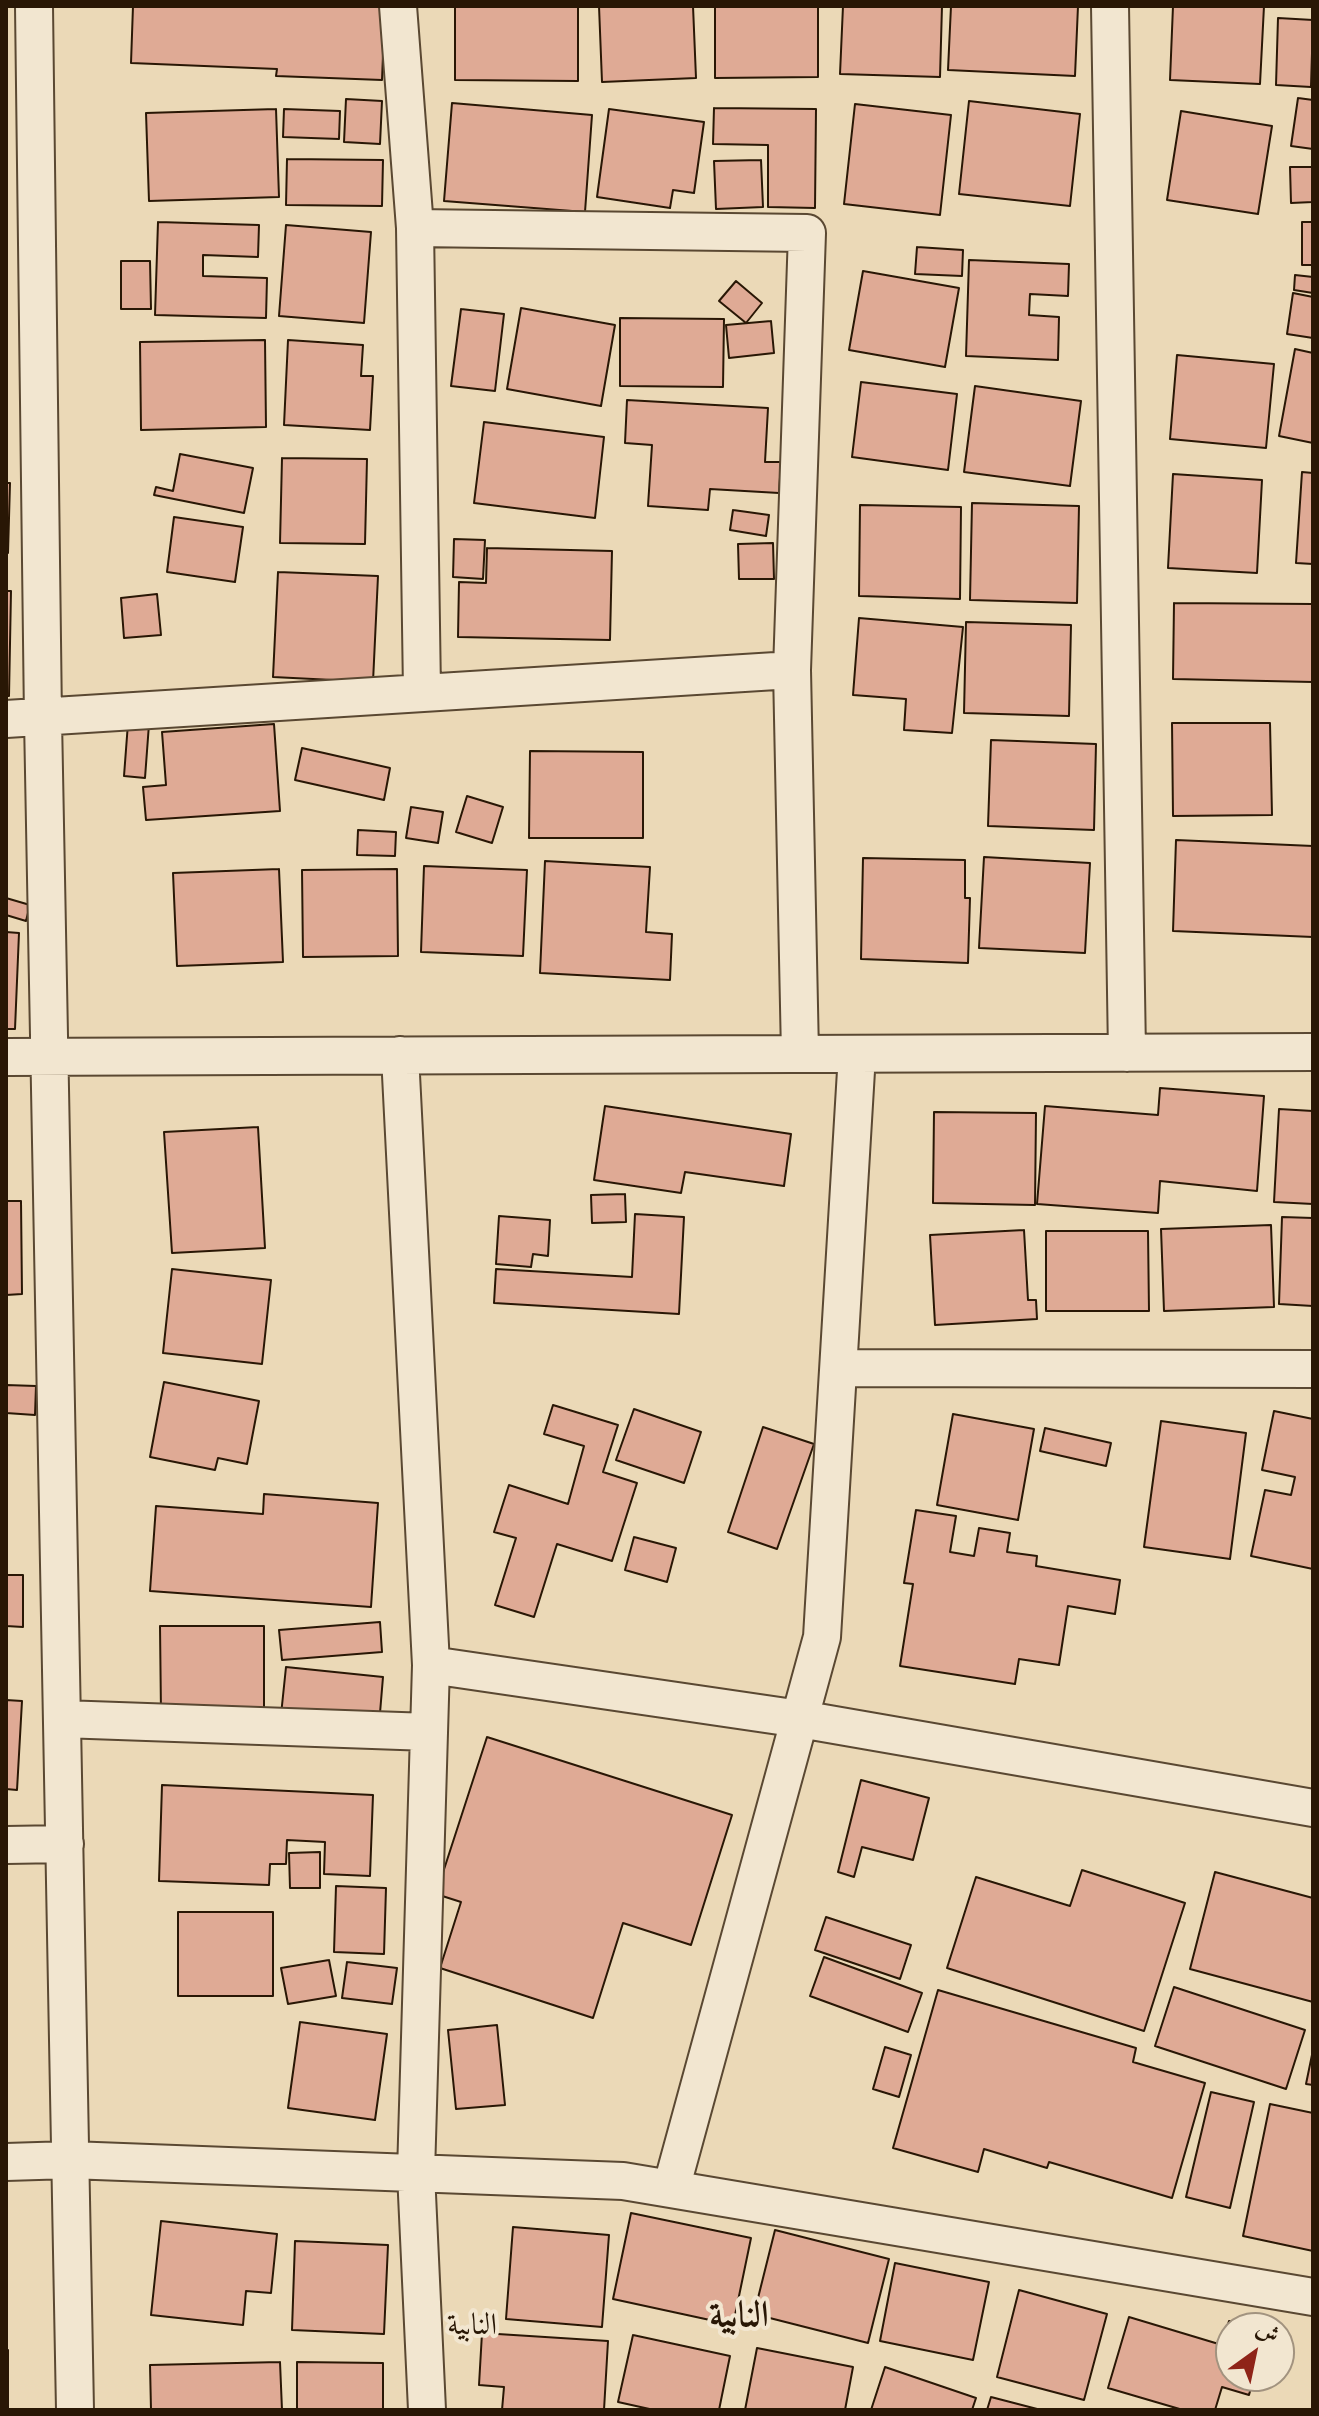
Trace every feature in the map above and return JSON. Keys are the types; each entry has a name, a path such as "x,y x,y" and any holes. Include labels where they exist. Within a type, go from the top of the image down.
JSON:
{"street":[{"path":"34,6 43,719 75,2410"},
{"path":"398,6 415,228 422,691"},
{"path":"1110,6 1127,1053"},
{"path":"415,228 807,233 792,670 800,1054"},
{"path":"6,719 792,670"},
{"path":"6,1057 1313,1052"},
{"path":"671,2189 822,1637 857,1054"},
{"path":"400,1055 431,1665 416,2173 427,2410"},
{"path":"839,1368 1313,1369"},
{"path":"431,1665 800,1719 1313,1808"},
{"path":"62,1719 429,1732"},
{"path":"6,1845 65,1844"},
{"path":"6,2162 70,2160 623,2181 1313,2297"}],"building":[{"path":"133,6 385,6 382,80 276,76 277,69 131,63"},
{"path":"455,6 578,6 578,81 455,80"},
{"path":"599,6 693,6 696,78 602,82"},
{"path":"715,6 818,6 818,77 715,78"},
{"path":"843,6 942,6 940,77 840,74"},
{"path":"951,6 1078,6 1075,76 948,70"},
{"path":"1173,6 1264,6 1260,84 1170,80"},
{"path":"1278,18 1313,20 1311,87 1276,85"},
{"path":"1298,98 1313,100 1313,149 1291,146"},
{"path":"346,99 382,101 380,144 344,142"},
{"path":"969,101 1080,114 1070,206 959,194"},
{"path":"452,103 592,115 585,212 444,201"},
{"path":"855,104 951,115 940,215 844,204"},
{"path":"714,108 816,109 815,208 768,207 768,145 713,144"},
{"path":"276,109 279,197 149,201 146,113"},
{"path":"284,109 340,111 339,139 283,137"},
{"path":"609,109 704,122 694,193 673,190 670,208 597,197"},
{"path":"1181,111 1272,126 1258,214 1167,200"},
{"path":"287,159 383,160 382,206 286,205"},
{"path":"761,160 763,207 716,209 714,161"},
{"path":"1290,167 1313,167 1313,202 1291,203"},
{"path":"158,222 259,225 258,257 203,255 203,276 267,278 266,318 155,315"},
{"path":"1302,222 1313,222 1313,265 1302,265"},
{"path":"286,225 371,232 364,323 279,316"},
{"path":"917,247 963,250 962,276 915,274"},
{"path":"969,260 1069,264 1068,296 1030,294 1029,315 1059,317 1058,360 966,356"},
{"path":"121,261 150,261 151,309 121,309"},
{"path":"863,271 959,288 945,367 849,350"},
{"path":"1295,275 1313,277 1313,293 1294,290"},
{"path":"736,281 762,303 746,323 719,301"},
{"path":"1293,293 1313,297 1313,338 1287,334"},
{"path":"521,308 615,325 601,406 507,389"},
{"path":"461,309 504,314 495,391 451,386"},
{"path":"620,318 724,319 723,387 620,386"},
{"path":"771,321 774,353 729,358 726,325"},
{"path":"265,340 266,427 141,430 140,342"},
{"path":"288,340 363,345 361,376 373,376 370,430 284,425"},
{"path":"1295,349 1313,353 1313,443 1279,436"},
{"path":"1177,355 1274,364 1266,448 1170,439"},
{"path":"861,382 957,394 948,470 852,457"},
{"path":"975,386 1081,401 1070,486 964,472"},
{"path":"627,400 768,408 765,462 781,462 779,493 710,489 708,510 648,506 652,445 625,443"},
{"path":"484,422 604,437 595,518 474,503"},
{"path":"180,454 253,468 244,513 154,495 156,487 173,491"},
{"path":"282,458 367,459 365,544 280,543"},
{"path":"1302,472 1313,473 1313,564 1296,563"},
{"path":"1173,474 1262,480 1257,573 1168,568"},
{"path":"6,483 10,483 8,553 6,553"},
{"path":"972,503 1079,506 1077,603 970,600"},
{"path":"860,505 961,507 960,599 859,596"},
{"path":"733,510 769,515 766,536 730,530"},
{"path":"174,517 243,527 235,582 167,572"},
{"path":"454,539 485,540 483,579 453,577"},
{"path":"773,543 774,579 739,579 738,544"},
{"path":"487,548 612,551 610,640 458,637 459,582 486,583"},
{"path":"278,572 378,576 373,682 273,677"},
{"path":"6,591 11,591 9,696 6,696"},
{"path":"157,594 161,635 124,638 121,598"},
{"path":"1174,603 1313,604 1313,682 1173,679"},
{"path":"859,618 963,627 952,733 904,730 906,699 853,695"},
{"path":"966,622 1071,625 1069,716 964,713"},
{"path":"128,723 149,724 145,778 124,776"},
{"path":"1172,723 1270,723 1272,815 1173,816"},
{"path":"274,724 280,811 146,820 143,787 166,785 162,732"},
{"path":"991,740 1096,744 1094,830 988,826"},
{"path":"302,748 390,768 384,800 295,780"},
{"path":"530,751 643,752 643,838 529,838"},
{"path":"467,796 503,807 492,843 456,832"},
{"path":"411,807 443,812 438,843 406,838"},
{"path":"358,830 396,832 395,856 357,855"},
{"path":"1176,840 1313,846 1313,937 1173,931"},
{"path":"984,857 1090,863 1085,953 979,948"},
{"path":"863,858 965,860 965,898 970,898 968,963 861,959"},
{"path":"545,861 650,867 646,932 672,934 670,980 540,973"},
{"path":"424,866 527,870 523,956 421,952"},
{"path":"279,869 283,962 177,966 173,873"},
{"path":"397,869 398,956 303,957 302,870"},
{"path":"6,898 30,905 26,921 6,915"},
{"path":"6,932 19,933 15,1029 6,1029"},
{"path":"1160,1088 1264,1096 1257,1191 1160,1181 1158,1213 1037,1204 1045,1106 1158,1115"},
{"path":"605,1106 791,1134 784,1186 685,1172 681,1193 594,1180"},
{"path":"1279,1109 1313,1111 1313,1204 1274,1202"},
{"path":"934,1112 1036,1113 1035,1205 933,1203"},
{"path":"258,1127 265,1248 172,1253 164,1132"},
{"path":"625,1194 626,1222 592,1223 591,1195"},
{"path":"6,1201 21,1201 22,1294 6,1295"},
{"path":"635,1214 684,1217 679,1314 494,1303 496,1269 632,1277"},
{"path":"499,1216 550,1220 548,1256 533,1254 531,1267 496,1264"},
{"path":"1282,1217 1313,1218 1313,1306 1279,1304"},
{"path":"1271,1225 1274,1307 1164,1311 1161,1229"},
{"path":"1024,1230 1028,1300 1036,1300 1037,1319 935,1325 930,1235"},
{"path":"1046,1231 1148,1231 1149,1311 1046,1311"},
{"path":"172,1269 271,1280 262,1364 163,1353"},
{"path":"164,1382 259,1401 247,1464 218,1458 215,1470 150,1457"},
{"path":"6,1385 36,1386 35,1415 6,1413"},
{"path":"553,1405 618,1425 603,1472 637,1483 612,1561 557,1544 534,1617 495,1605 516,1538 494,1532 509,1485 568,1504 584,1446 544,1434"},
{"path":"634,1409 701,1432 684,1483 616,1460"},
{"path":"1274,1411 1313,1419 1313,1569 1251,1556 1265,1490 1291,1495 1295,1477 1262,1470"},
{"path":"953,1414 1034,1429 1018,1520 937,1505"},
{"path":"1161,1421 1246,1433 1230,1559 1144,1547"},
{"path":"763,1427 814,1444 777,1549 728,1532"},
{"path":"1045,1428 1111,1443 1106,1466 1040,1451"},
{"path":"264,1494 378,1503 371,1607 150,1591 156,1506 263,1514"},
{"path":"916,1510 956,1516 950,1552 974,1556 979,1528 1010,1533 1007,1552 1037,1556 1036,1566 1120,1580 1115,1614 1068,1606 1059,1665 1019,1659 1015,1684 900,1666 913,1584 904,1583"},
{"path":"634,1537 676,1548 667,1582 625,1570"},
{"path":"6,1575 23,1575 23,1627 6,1626"},
{"path":"380,1622 382,1652 282,1660 279,1630"},
{"path":"160,1626 264,1626 264,1714 161,1714"},
{"path":"286,1667 383,1677 379,1725 281,1715"},
{"path":"6,1700 22,1701 17,1790 6,1789"},
{"path":"487,1737 732,1815 691,1945 623,1923 593,2018 440,1968 461,1902 436,1894"},
{"path":"861,1780 929,1798 913,1860 862,1847 854,1877 838,1872"},
{"path":"162,1785 373,1795 370,1876 324,1874 325,1842 287,1840 286,1864 270,1864 269,1885 159,1881"},
{"path":"320,1852 320,1888 290,1888 289,1853"},
{"path":"1082,1870 1185,1903 1144,2031 947,1968 976,1877 1070,1906"},
{"path":"1215,1872 1313,1898 1313,2002 1190,1969"},
{"path":"336,1886 386,1888 384,1954 334,1952"},
{"path":"178,1912 273,1912 273,1996 178,1996"},
{"path":"826,1917 911,1945 900,1979 815,1950"},
{"path":"824,1957 922,1993 908,2032 810,1996"},
{"path":"329,1960 336,1996 288,2004 281,1968"},
{"path":"347,1962 397,1968 392,2004 342,1998"},
{"path":"1174,1987 1305,2030 1286,2089 1155,2046"},
{"path":"938,1990 1136,2048 1133,2062 1205,2083 1172,2198 1049,2162 1047,2168 984,2149 978,2172 893,2148"},
{"path":"300,2022 387,2034 375,2120 288,2108"},
{"path":"497,2025 505,2105 456,2109 448,2030"},
{"path":"885,2047 911,2055 899,2097 873,2089"},
{"path":"1313,2050 1313,2085 1306,2084"},
{"path":"1211,2092 1254,2102 1230,2208 1186,2197"},
{"path":"1270,2104 1313,2113 1313,2251 1243,2236"},
{"path":"631,2213 751,2238 733,2325 613,2299"},
{"path":"161,2221 277,2234 271,2293 246,2291 243,2325 151,2315"},
{"path":"513,2227 609,2235 602,2327 506,2319"},
{"path":"775,2230 889,2259 868,2343 754,2314"},
{"path":"295,2241 388,2245 384,2334 292,2330"},
{"path":"895,2263 989,2282 973,2360 880,2341"},
{"path":"1019,2290 1107,2314 1084,2400 997,2377"},
{"path":"1129,2317 1215,2343 1215,2392 1220,2392 1215,2410 1183,2410 1108,2388"},
{"path":"482,2333 608,2341 604,2410 502,2410 504,2387 479,2385"},
{"path":"633,2335 730,2356 719,2410 654,2410 618,2402"},
{"path":"757,2348 853,2367 845,2410 745,2410"},
{"path":"8,2350 8,2410 6,2410"},
{"path":"280,2362 282,2410 151,2410 150,2365"},
{"path":"297,2362 383,2363 383,2410 297,2410"},
{"path":"885,2367 976,2398 972,2410 871,2410"},
{"path":"991,2397 1041,2410 987,2410"}],"district":[{"name":"النابية","path":"739,2320"},
{"name":"النابية","path":"472,2329"}]}
